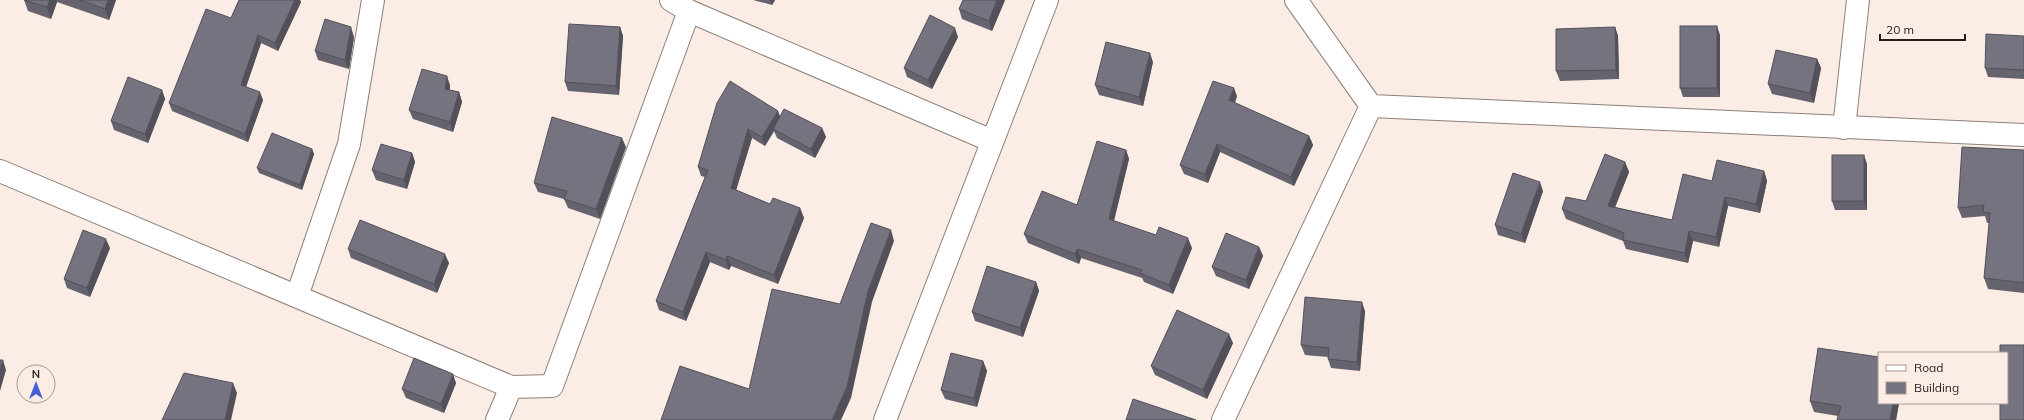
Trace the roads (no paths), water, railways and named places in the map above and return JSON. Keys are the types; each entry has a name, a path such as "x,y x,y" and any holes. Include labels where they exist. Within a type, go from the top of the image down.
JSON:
{"street":[{"path":"297,296 348,144 373,0"},
{"path":"885,420 1047,0"},
{"path":"1296,0 1372,106"},
{"path":"1844,128 1858,0"},
{"path":"0,171 512,387 552,386 680,6 992,141"},
{"path":"1372,106 2024,135"},
{"path":"1223,420 1372,106"},
{"path":"497,420 512,387"}]}
